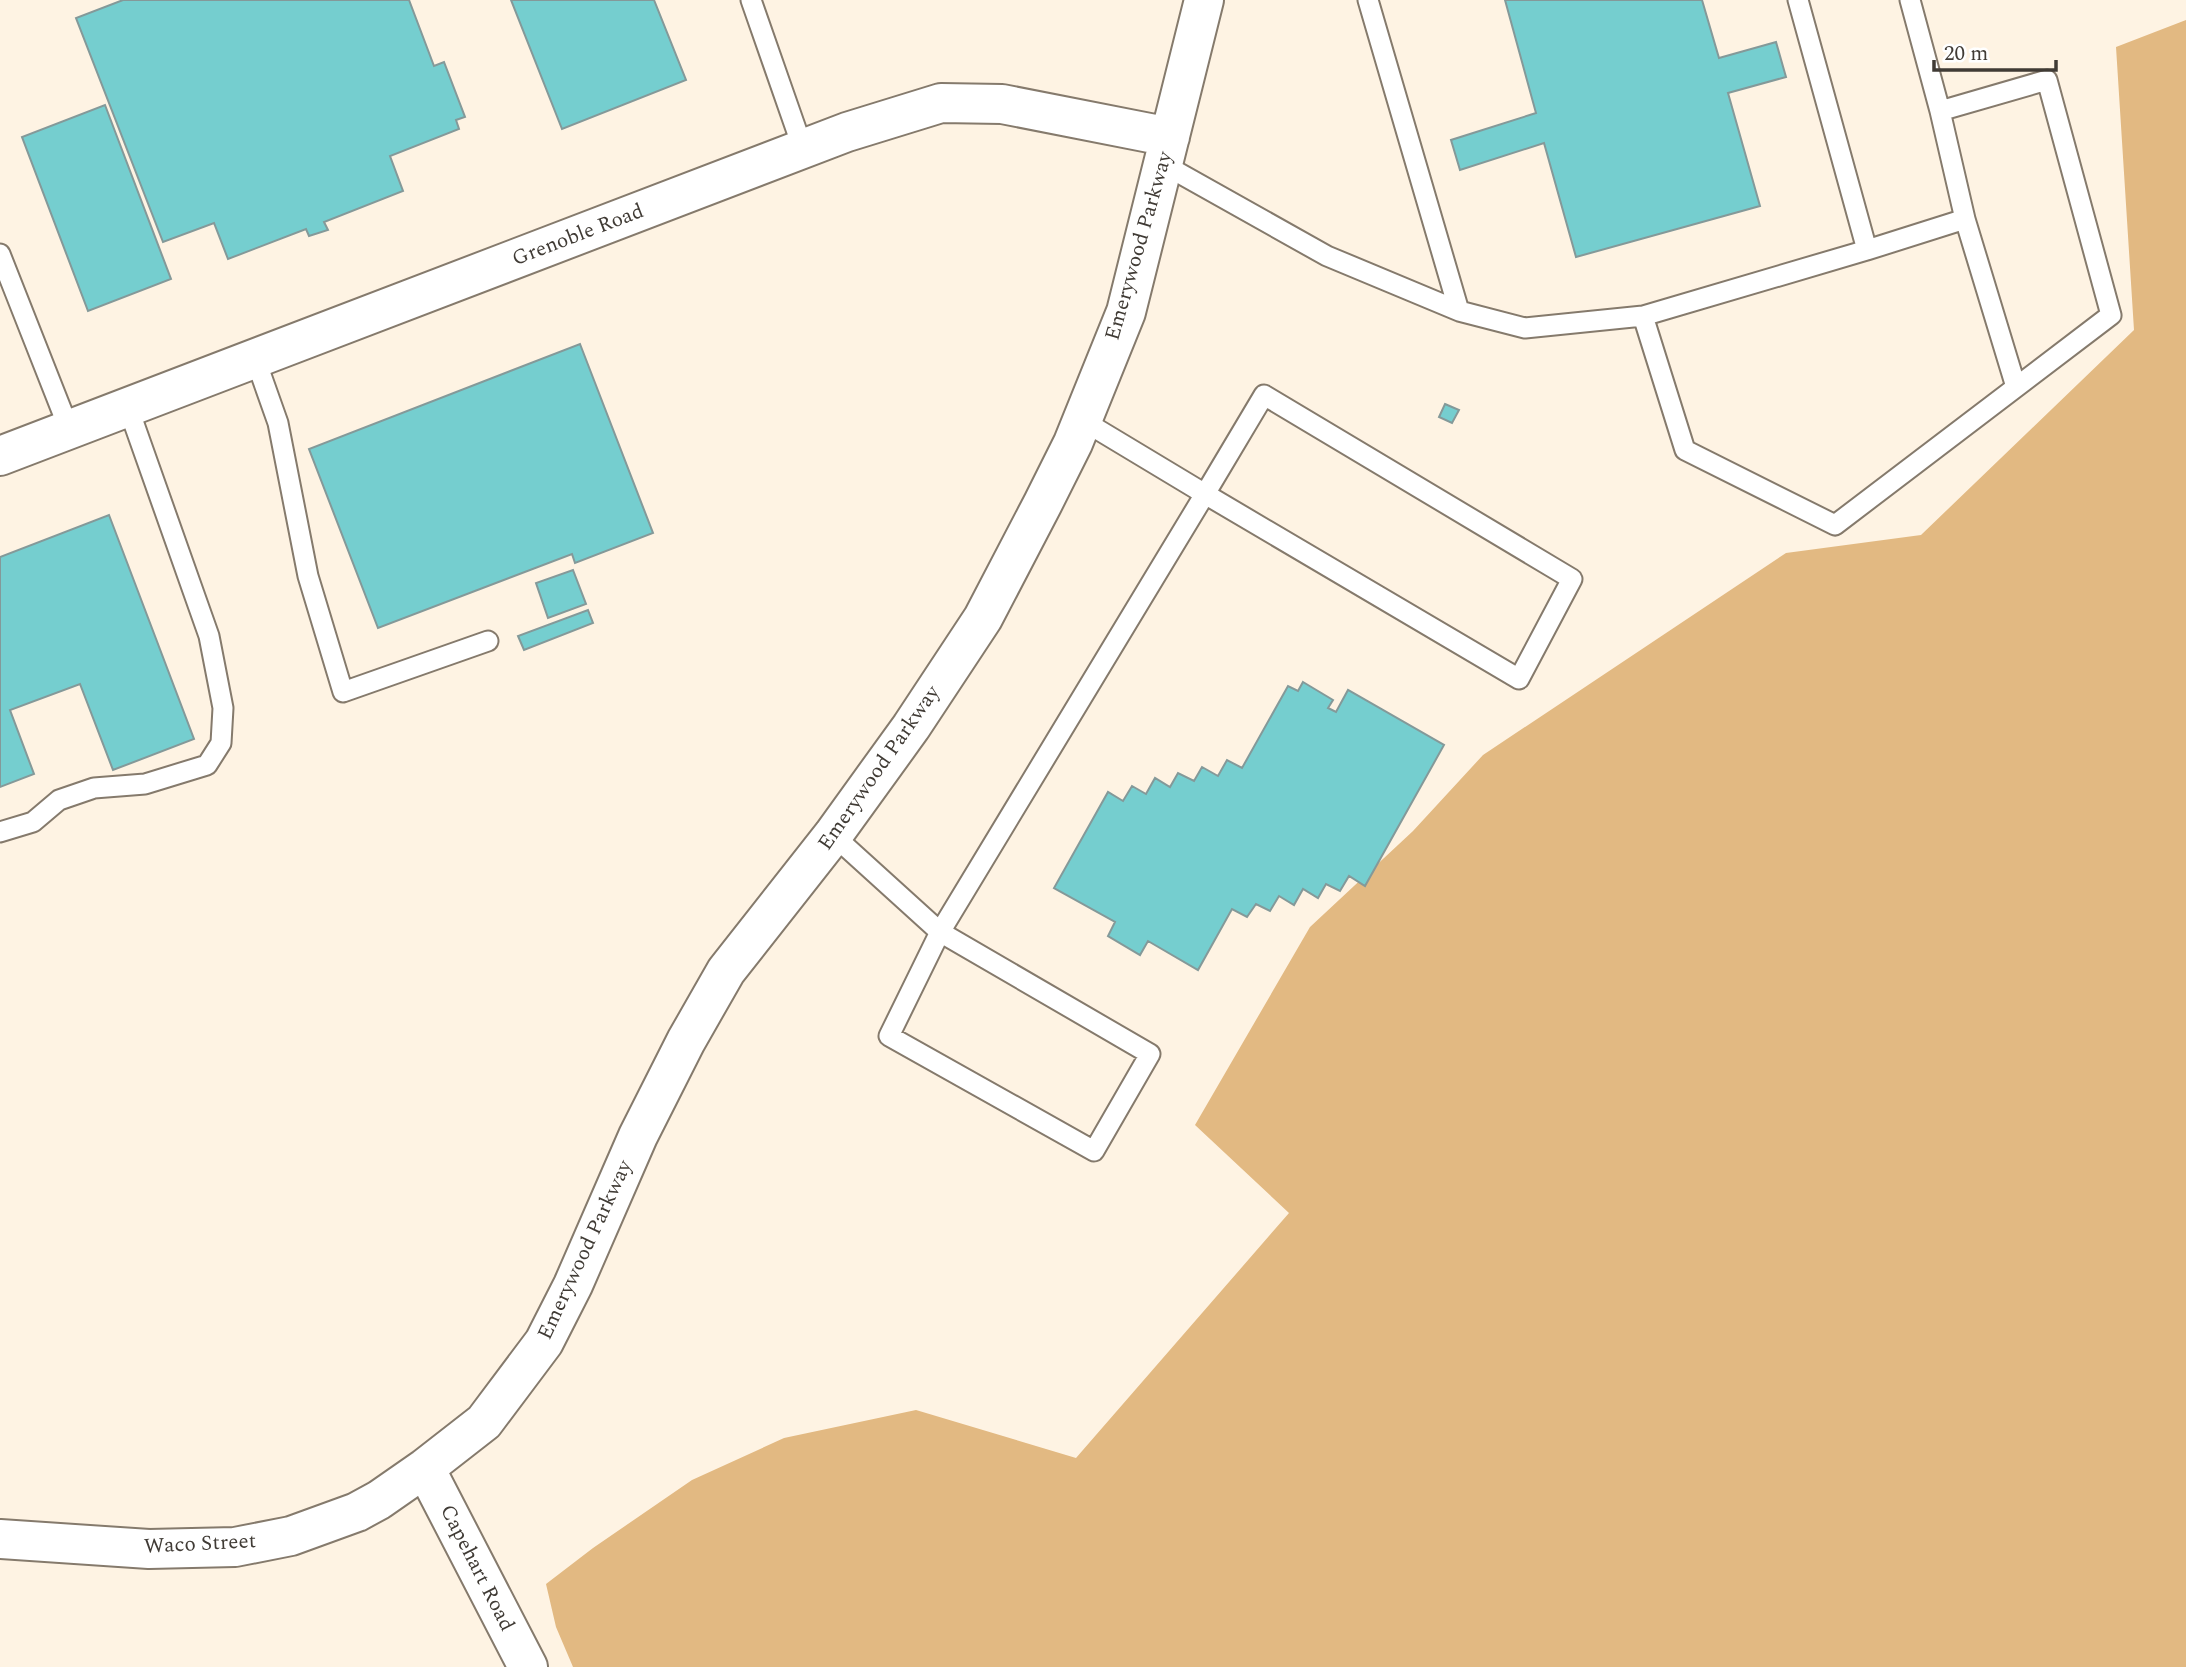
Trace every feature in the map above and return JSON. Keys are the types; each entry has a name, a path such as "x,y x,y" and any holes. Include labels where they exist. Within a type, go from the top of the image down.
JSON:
{"street":[{"name":"Emerywood Parkway","path":"425,1468 484,1422 544,1342 573,1285 638,1136 685,1041 726,971 833,835 911,727 983,618 1044,503 1082,420 1125,312 1205,0"},
{"name":"Grenoble Road","path":"0,456 847,132 941,103 1002,104 1167,150"},
{"name":"Waco Street","path":"0,1539 149,1549 235,1547 291,1536 357,1511 379,1500 425,1468"},
{"name":"Capehart Road","path":"425,1468 528,1667"}],"lane":[{"path":"751,0 803,149"},
{"path":"1368,0 1459,310"},
{"path":"1798,0 1867,250"},
{"path":"1913,1 1965,219 2015,387"},
{"path":"1643,316 1685,450 1835,525 2111,314 2047,80 1940,111"},
{"path":"1167,150 1327,257 1459,310 1525,328 1643,316 1965,219"},
{"path":"0,254 69,429"},
{"path":"255,358 278,423 308,576 343,692 488,641"},
{"path":"833,835 940,932 1150,1054 1094,1151 889,1036 940,932 1205,494 1264,395 1572,579 1518,679 1205,494 1082,420"},
{"path":"0,832 33,822 59,800 94,788 145,784 207,765 221,743 223,708 209,636 128,407"}],"shaded area":[{"path":"2186,20 2186,1667 573,1667 556,1627 546,1584 692,1480 784,1438 916,1410 1076,1458 1289,1213 1195,1125 1310,927 1413,831 1483,755 1786,553 1921,535 2134,330 2116,47"}],"building":[{"path":"123,0 409,0 434,66 444,62 465,117 456,120 459,129 390,156 403,191 324,222 328,230 309,236 306,229 228,259 214,223 163,242 76,18"},
{"path":"511,0 654,0 686,80 562,129"},
{"path":"1505,0 1702,0 1719,58 1776,42 1786,77 1728,93 1760,206 1576,257 1544,143 1460,170 1451,140 1536,113"},
{"path":"105,105 171,279 88,311 22,137"},
{"path":"580,344 653,533 575,563 572,554 378,628 309,449"},
{"path":"1445,404 1459,410 1452,423 1439,417"},
{"path":"109,515 194,739 113,770 80,684 10,710 34,774 0,787 0,557"},
{"path":"573,570 586,604 548,618 536,583"},
{"path":"588,610 593,623 524,650 518,636"},
{"path":"1303,682 1333,700 1328,708 1336,712 1348,690 1444,745 1365,886 1349,876 1340,891 1326,884 1318,898 1303,889 1294,905 1279,896 1270,911 1256,904 1247,917 1232,909 1198,970 1148,941 1140,955 1108,936 1115,922 1054,888 1108,792 1123,801 1132,786 1146,794 1155,778 1170,787 1178,773 1194,781 1202,767 1218,776 1227,760 1242,768 1288,686 1298,691"}]}
